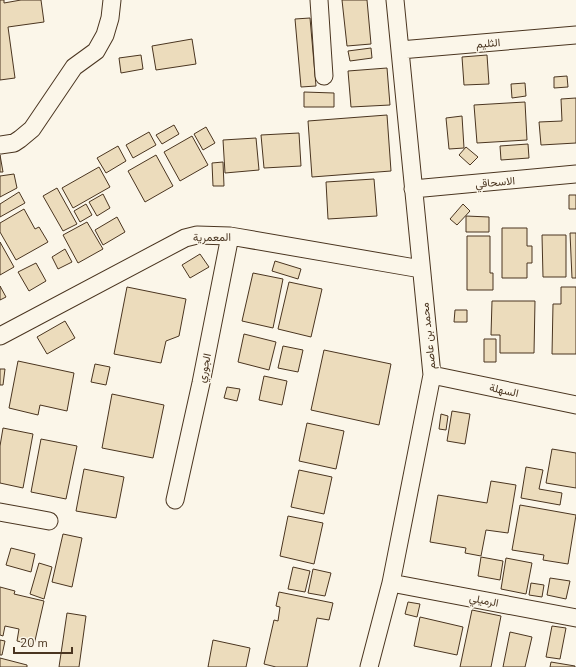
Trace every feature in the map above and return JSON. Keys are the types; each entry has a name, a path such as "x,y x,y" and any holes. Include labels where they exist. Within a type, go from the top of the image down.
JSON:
{"street":[{"path":"0,145 14,143 32,129 74,67 96,50 105,35 110,18 112,0"},
{"path":"319,0 324,76"},
{"name":"محمد بن عاصم","path":"369,667 391,583 432,375 395,0"},
{"name":"الثليم","path":"400,50 576,35"},
{"name":"الاسحاقي","path":"413,189 576,174"},
{"name":"المعمرية","path":"0,336 185,238 197,235 230,236 421,270"},
{"name":"الجوري","path":"175,500 201,383 230,236"},
{"name":"السهلة","path":"432,375 576,405"},
{"path":"0,512 50,521"},
{"name":"الرميلي","path":"391,583 576,618"}],"building":[{"path":"0,0 4,0 4,3 21,0 41,0 44,22 8,27 15,78 0,80"},
{"path":"342,0 367,0 371,44 347,46"},
{"path":"310,18 316,86 301,87 295,19"},
{"path":"192,39 196,64 156,70 152,46"},
{"path":"371,48 372,58 350,61 348,51"},
{"path":"141,55 143,69 121,73 119,58"},
{"path":"487,55 489,84 464,85 462,57"},
{"path":"387,68 390,105 351,107 348,71"},
{"path":"567,76 568,87 554,88 554,77"},
{"path":"525,83 526,96 512,98 511,84"},
{"path":"304,92 334,93 334,107 304,107"},
{"path":"576,98 576,143 541,145 539,122 562,121 561,99"},
{"path":"525,102 527,140 477,143 474,105"},
{"path":"387,115 391,171 312,177 308,121"},
{"path":"462,116 464,148 449,149 446,118"},
{"path":"174,125 179,134 162,144 156,135"},
{"path":"206,127 215,143 203,150 194,134"},
{"path":"149,132 156,145 133,158 126,145"},
{"path":"299,133 301,166 264,168 261,135"},
{"path":"192,136 208,165 180,181 164,152"},
{"path":"256,138 259,170 225,173 223,140"},
{"path":"528,144 529,158 501,160 500,146"},
{"path":"118,146 126,161 106,173 97,158"},
{"path":"466,147 478,157 470,165 459,155"},
{"path":"0,155 3,172 0,172"},
{"path":"156,155 173,186 145,202 128,171"},
{"path":"223,162 224,186 213,186 212,163"},
{"path":"99,167 110,187 73,208 62,188"},
{"path":"14,174 17,188 0,197 0,176"},
{"path":"374,179 377,216 328,219 326,182"},
{"path":"57,188 77,224 63,231 43,196"},
{"path":"19,192 25,203 0,217 0,204"},
{"path":"103,194 110,208 97,216 89,202"},
{"path":"569,195 576,195 576,209 569,209"},
{"path":"86,204 92,215 80,222 74,211"},
{"path":"463,204 470,211 457,225 450,219"},
{"path":"24,209 35,229 39,227 48,242 16,260 0,232 0,223"},
{"path":"466,216 489,217 489,232 466,232"},
{"path":"117,217 125,232 103,245 95,230"},
{"path":"87,222 103,249 78,263 63,235"},
{"path":"502,228 527,228 527,246 532,246 532,263 527,263 527,278 502,278"},
{"path":"570,233 576,233 576,278 572,278"},
{"path":"542,235 566,235 566,277 543,277"},
{"path":"467,236 490,236 490,273 493,273 493,290 467,290"},
{"path":"0,242 14,267 0,275"},
{"path":"65,249 72,262 58,269 52,257"},
{"path":"200,254 209,267 190,278 182,265"},
{"path":"275,261 301,269 298,279 272,271"},
{"path":"36,263 46,281 29,291 18,272"},
{"path":"253,273 283,279 273,328 242,321"},
{"path":"289,282 322,289 311,337 278,329"},
{"path":"0,286 6,297 0,300"},
{"path":"127,287 186,299 179,336 166,341 161,363 114,354"},
{"path":"561,287 576,287 576,354 552,354 553,304 561,304"},
{"path":"492,301 535,301 534,353 500,353 500,335 491,335"},
{"path":"455,310 467,310 467,322 454,322"},
{"path":"65,321 75,338 47,354 37,337"},
{"path":"244,334 276,342 269,370 238,362"},
{"path":"484,339 496,339 496,362 484,362"},
{"path":"283,346 303,350 298,372 278,368"},
{"path":"324,350 391,364 379,425 311,410"},
{"path":"18,361 74,373 67,411 40,405 38,415 9,408"},
{"path":"95,364 110,367 106,385 91,382"},
{"path":"0,369 5,369 3,385 0,385"},
{"path":"264,376 287,381 282,405 259,400"},
{"path":"227,387 240,389 237,401 224,398"},
{"path":"112,394 164,405 153,458 102,448"},
{"path":"452,411 470,414 465,444 447,441"},
{"path":"441,414 448,416 446,430 439,429"},
{"path":"307,423 344,431 336,469 299,461"},
{"path":"3,428 33,434 23,488 0,483 0,446"},
{"path":"41,439 77,446 66,499 31,492"},
{"path":"552,449 576,453 576,488 546,483"},
{"path":"526,467 543,470 539,489 562,493 560,505 521,498"},
{"path":"84,469 124,477 116,518 76,511"},
{"path":"299,470 332,477 324,514 291,507"},
{"path":"491,481 516,485 508,533 486,530 481,556 465,553 466,548 430,542 438,495 487,503"},
{"path":"520,505 576,515 568,564 543,560 544,555 512,550"},
{"path":"288,516 323,523 314,564 280,556"},
{"path":"63,534 82,538 72,587 52,582"},
{"path":"11,548 35,554 31,572 6,565"},
{"path":"481,557 503,561 500,580 478,576"},
{"path":"506,558 532,563 526,594 501,589"},
{"path":"39,563 52,567 44,599 30,594"},
{"path":"293,567 310,571 305,592 288,589"},
{"path":"313,569 331,573 325,596 308,593"},
{"path":"550,578 570,581 566,599 547,595"},
{"path":"531,583 544,585 542,597 529,595"},
{"path":"0,587 15,591 14,594 44,601 34,645 17,641 19,629 5,626 3,636 0,635"},
{"path":"279,592 333,603 329,620 317,618 307,667 276,667 264,664 274,620 278,621 280,607 276,606"},
{"path":"408,602 420,604 417,617 405,614"},
{"path":"472,610 501,616 491,667 460,667"},
{"path":"67,613 86,616 79,667 59,667"},
{"path":"420,617 463,627 457,655 414,646"},
{"path":"552,626 566,628 560,659 546,657"},
{"path":"510,632 532,637 525,667 503,667"},
{"path":"0,640 5,641 2,655 0,655"},
{"path":"213,640 250,648 246,667 208,667"},
{"path":"0,658 27,665 27,667 0,667"},
{"path":"551,662 575,666 575,667 550,667"}]}
